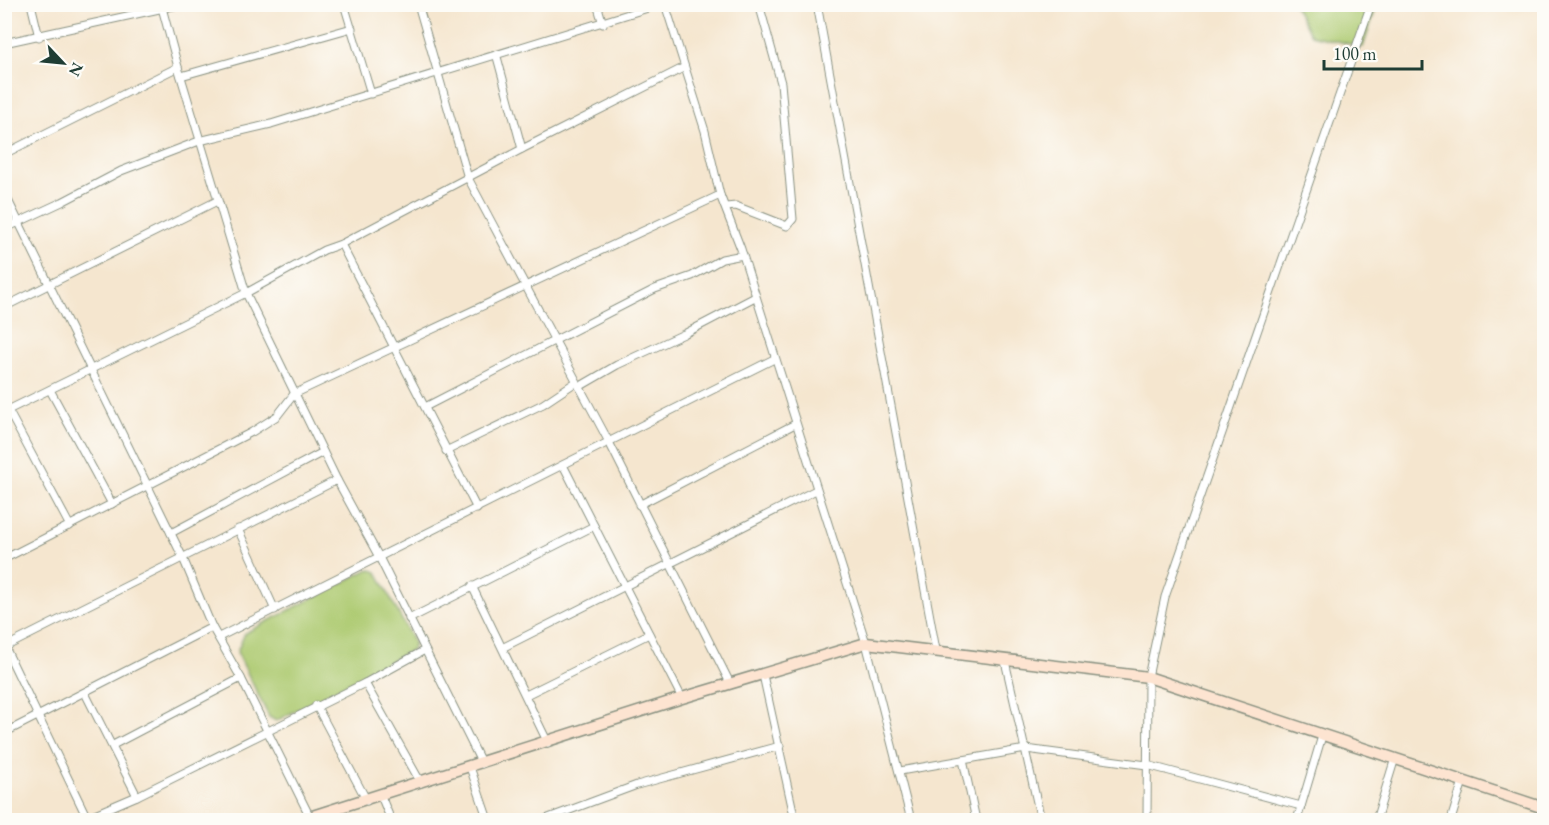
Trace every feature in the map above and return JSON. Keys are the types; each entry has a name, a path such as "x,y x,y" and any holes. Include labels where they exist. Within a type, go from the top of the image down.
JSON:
{"street":[{"path":"32,4 39,37"},
{"path":"4,43 182,4"},
{"path":"344,4 371,94"},
{"path":"430,4 419,6 468,178 609,442 730,683"},
{"path":"597,4 603,24"},
{"path":"4,229 121,171 200,141 271,124 497,57 663,4 705,131 720,195 743,255 774,359 866,643 911,820"},
{"path":"726,207 736,206 786,226 793,219 782,83 759,4"},
{"path":"817,4 936,650"},
{"path":"1160,820 1147,819 1148,677 1165,597 1371,4"},
{"path":"162,7 217,201 246,293 337,480 379,557 423,651 482,764"},
{"path":"181,76 352,28"},
{"path":"497,57 522,149"},
{"path":"4,154 178,67"},
{"path":"70,526 6,411 246,293 324,250 341,244 683,68"},
{"path":"4,192 93,369 183,558 212,627 241,678 312,818 682,698 866,643 1148,677 1545,808"},
{"path":"4,559 252,432 277,416 294,394 394,345 720,195"},
{"path":"4,308 217,201"},
{"path":"341,244 477,509"},
{"path":"425,407 655,289 692,276 722,259 743,255"},
{"path":"446,451 755,297"},
{"path":"219,638 774,359"},
{"path":"50,390 112,504"},
{"path":"639,505 795,424"},
{"path":"171,533 323,452"},
{"path":"563,465 682,698"},
{"path":"337,480 5,646 86,820 316,705 365,683 423,651"},
{"path":"504,647 816,490"},
{"path":"409,619 594,526"},
{"path":"238,529 275,610"},
{"path":"472,586 504,647 548,743"},
{"path":"4,733 212,627"},
{"path":"526,695 650,634"},
{"path":"1005,661 1041,820"},
{"path":"763,675 795,820"},
{"path":"113,745 241,678"},
{"path":"365,683 420,783"},
{"path":"85,693 137,796"},
{"path":"316,705 367,801"},
{"path":"1297,820 1322,736"},
{"path":"547,820 638,785 780,746"},
{"path":"900,771 1026,748 1147,765 1300,806"},
{"path":"1376,820 1395,758"},
{"path":"963,759 976,820"},
{"path":"470,767 488,820"},
{"path":"1450,820 1462,781"},
{"path":"381,796 391,820"}],"green space":[{"path":"1294,5 1377,5 1363,47 1311,35"},
{"path":"369,569 377,572 414,643 412,650 276,721 269,717 237,652 245,633"}]}
